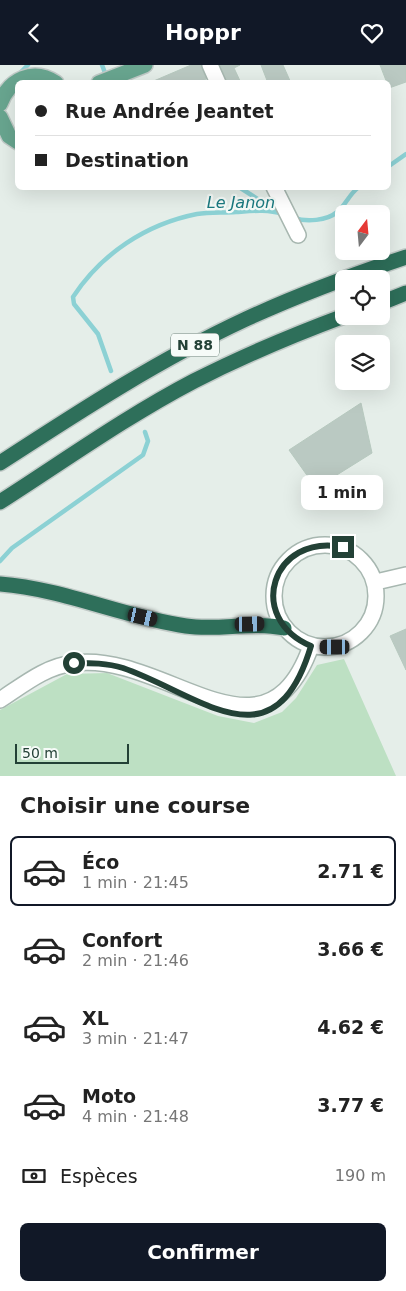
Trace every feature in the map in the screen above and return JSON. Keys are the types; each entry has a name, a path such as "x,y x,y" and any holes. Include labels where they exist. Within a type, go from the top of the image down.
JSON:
{"highway":[{"name":"N 88","path":"0,463 106,395 201,342 295,297 406,257"},
{"path":"390,299 406,293"},
{"name":"N 88","path":"0,502 109,432 192,382 273,343 335,319"},
{"path":"0,584 28,586 185,626 213,628 260,624 284,628"}],"main road":[{"path":"106,80 141,66"},
{"path":"18,80 32,75 46,76"},
{"path":"1,89 15,82"},
{"path":"0,117 9,136 15,140"},
{"path":"0,144 15,142"}],"street":[{"path":"210,65 217,80"},
{"path":"278,194 296,230"},
{"path":"318,545 343,547 357,554 368,566 376,582 377,597 374,615 364,629 351,640 335,647 311,646 284,628 274,607 273,592 277,576 285,563 297,552 318,545"},
{"path":"376,582 406,575"},
{"path":"0,700 54,667 74,663 98,662 121,667 147,677 217,710 241,716 256,716 269,711 282,701 301,669 311,646"}],"green space":[{"path":"344,659 396,776 0,776 0,710 67,674 107,673 218,716 254,723 282,712 296,698 317,665"}],"building":[{"path":"191,65 201,65 206,79 204,80 156,80"},
{"path":"220,65 240,65 234,68 240,80 226,80"},
{"path":"261,65 283,65 290,80 267,80"},
{"path":"380,65 406,65 406,82 391,87 391,80 386,80"},
{"path":"361,403 372,453 316,488 289,450"},
{"path":"406,629 406,670 390,636"}],"waterway":[{"path":"18,75 28,65"},
{"path":"102,65 107,78"},
{"name":"Le Janon","path":"391,165 406,154"},
{"path":"244,190 276,211"},
{"name":"Le Janon","path":"294,218 316,220 333,215 356,190"},
{"name":"Le Janon","path":"111,371 98,334 74,304 73,297 84,281 111,254 126,243 160,225 197,214 259,211 271,211 282,214"},
{"name":"Le Janon","path":"0,561 12,548 143,455 148,441 145,432"}],"route":[{"path":"74,663 98,662 121,667 171,687 217,710 241,716 256,716 269,711 282,701 292,686 311,646 290,634 278,619 274,607 273,592 277,576 285,563 297,552 311,546 327,544 343,547"}]}
